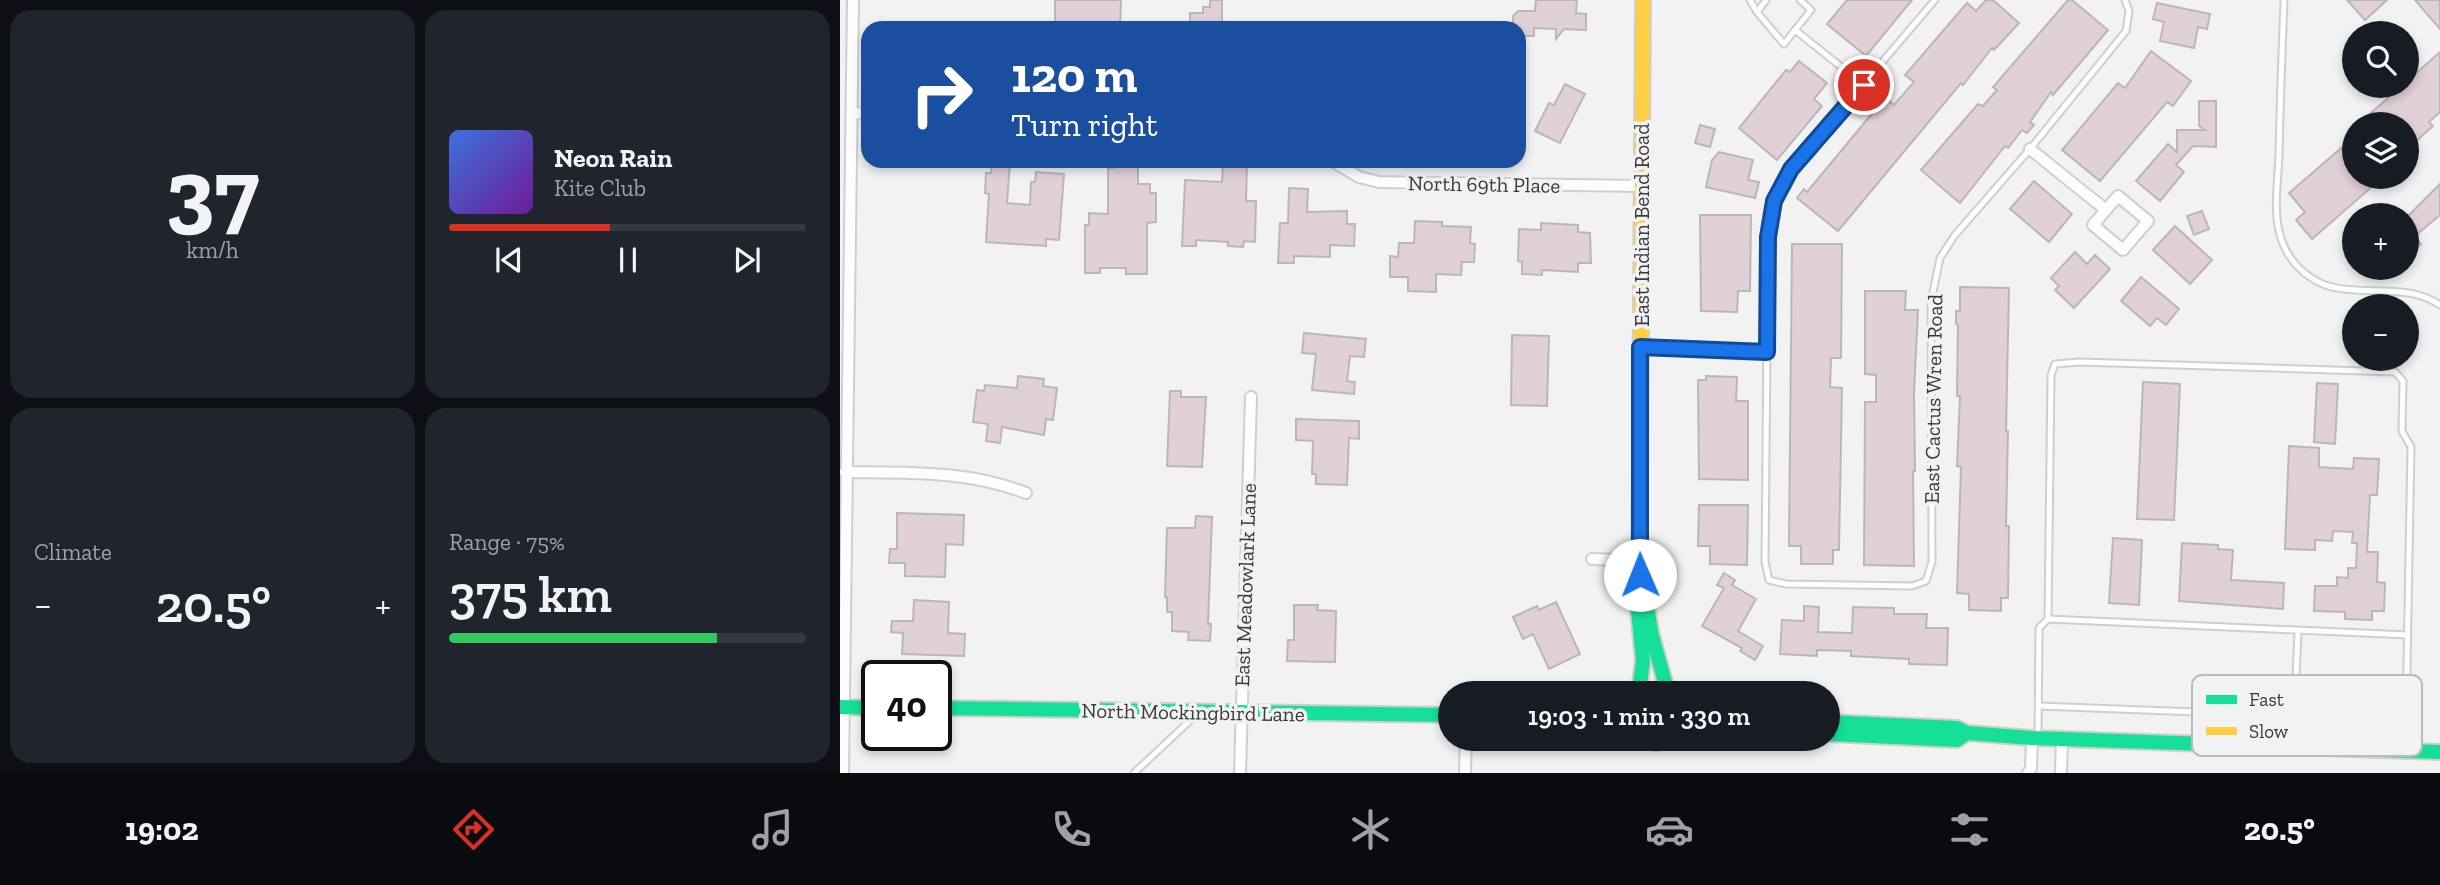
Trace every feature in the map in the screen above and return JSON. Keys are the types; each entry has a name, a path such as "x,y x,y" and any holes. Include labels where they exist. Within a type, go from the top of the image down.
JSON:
{"street":[{"path":"843,773 843,407 846,203 853,126 853,0"},
{"name":"East Indian Bend Road","path":"1640,681 1643,662 1636,609 1636,586 1639,568 1643,0"},
{"path":"853,113 861,114"},
{"path":"2030,149 2106,210"},
{"name":"North 69th Place","path":"1344,168 1359,177 1380,182 1641,186"},
{"path":"2118,196 2148,221 2123,250 2093,225 2106,210 2118,196"},
{"name":"East Meadowlark Lane","path":"1240,773 1251,397"},
{"path":"845,472 922,472 962,476 991,481 1026,493"},
{"path":"1592,559 1639,568"},
{"name":"East Indian Bend Road","path":"1639,568 1651,636 1664,681"},
{"path":"842,707 861,708"},
{"name":"North Mockingbird Lane","path":"952,708 1438,715"},
{"path":"1840,723 1957,728 1968,733 2035,738 2192,744"},
{"path":"1840,735 1957,740 1968,733"},
{"path":"2028,773 2035,738"},
{"path":"2061,773 2062,739"},
{"path":"1465,773 1466,751"},
{"path":"2422,751 2440,752"}],"lane":[{"path":"1751,0 1757,12 1784,44 1811,10 1800,0"},
{"path":"1757,12 1766,0"},
{"path":"1640,347 1767,352 1768,237 1774,201 1791,169 1935,0"},
{"name":"East Cactus Wren Road","path":"1767,352 1765,562 1769,580 1786,584 1912,586 1926,582 1932,562 1931,302 1940,258 1955,235 2030,149 2126,31 2129,11 2125,0"},
{"path":"2284,0 2277,203 2280,238 2287,253 2305,273 2326,285 2346,290 2408,293 2422,296 2440,305"},
{"path":"1795,30 1864,85"},
{"path":"840,126 853,126"},
{"path":"2035,738 2039,706 2039,628 2048,619 2051,375 2055,364 2080,362 2395,372 2403,381 2402,431 2411,447 2407,675"},
{"path":"2048,619 2408,635"},
{"path":"2296,675 2298,632"},
{"path":"2039,706 2192,712"},
{"path":"1134,773 1199,712"}],"building":[{"path":"1055,0 1121,0 1120,21 1055,21"},
{"path":"1210,0 1222,0 1222,21 1190,21 1190,13 1203,13 1203,7 1210,7"},
{"path":"1536,0 1577,0 1576,13 1586,14 1586,30 1564,29 1556,39 1556,29 1534,28 1534,36 1526,36 1526,21 1513,21 1513,16 1518,11 1535,11"},
{"path":"1847,0 1912,0 1866,56 1827,24"},
{"path":"1986,0 1993,0 2019,23 1994,50 1992,48 1963,85 1961,83 1838,231 1797,198 1804,189 1807,192 1885,98 1894,105 1914,82 1905,75 1967,3 1976,11"},
{"path":"2068,0 2072,0 2108,30 2053,95 2051,92 2030,122 2034,125 2027,133 2022,130 2008,148 2005,146 1960,203 1921,170 1978,104 1983,106 1997,90 1993,87"},
{"path":"2347,0 2387,0 2365,20"},
{"path":"2415,0 2440,0 2440,29"},
{"path":"2157,3 2210,14 2207,29 2198,27 2194,48 2160,41 2164,22 2153,19"},
{"path":"2151,51 2191,81 2173,106 2167,102 2100,181 2062,150 2118,83 2125,88"},
{"path":"2440,52 2440,112 2429,122 2433,126 2419,139 2419,112 2372,112 2388,98 2419,98 2419,71"},
{"path":"1799,61 1827,83 1814,99 1822,106 1777,160 1739,128 1786,70 1790,72"},
{"path":"1565,84 1585,94 1560,143 1535,131 1549,103 1554,105"},
{"path":"2199,101 2216,101 2216,147 2193,146 2176,165 2184,172 2160,201 2136,181 2168,144 2177,152 2177,130 2205,130 2199,126"},
{"path":"1700,125 1715,129 1710,147 1695,143"},
{"path":"2342,147 2342,189 2369,189 2353,203 2342,203 2342,213 2312,239 2296,220 2305,212 2289,193"},
{"path":"1719,152 1753,160 1748,180 1759,182 1755,198 1706,187 1712,160"},
{"path":"991,168 1010,168 1007,203 1030,205 1031,182 1035,182 1036,172 1064,174 1059,240 1046,239 1046,246 986,242 989,194 985,193 986,173 991,173"},
{"path":"1108,168 1138,168 1138,184 1150,184 1150,193 1156,193 1156,222 1147,223 1147,274 1126,274 1126,268 1100,268 1100,273 1085,273 1085,225 1089,225 1089,213 1108,214"},
{"path":"1223,168 1247,168 1246,201 1256,201 1255,242 1244,241 1243,247 1228,246 1228,242 1196,240 1196,246 1182,246 1185,180 1222,182"},
{"path":"2034,181 2072,214 2049,242 2010,209"},
{"path":"2440,184 2440,215 2419,233 2419,205"},
{"path":"1289,188 1308,189 1307,212 1347,211 1347,224 1355,224 1354,246 1330,245 1330,257 1294,256 1294,263 1278,263 1280,223 1288,223"},
{"path":"2202,211 2209,229 2194,235 2187,216"},
{"path":"1700,215 1751,215 1750,291 1738,291 1737,312 1701,311"},
{"path":"1415,221 1471,227 1470,243 1475,244 1474,262 1462,262 1461,275 1436,274 1436,292 1408,291 1408,277 1390,277 1390,256 1398,257 1399,243 1414,243"},
{"path":"1541,223 1578,225 1578,232 1590,233 1591,263 1578,263 1578,272 1542,270 1542,275 1522,274 1522,262 1518,261 1519,229 1541,230"},
{"path":"2175,226 2212,260 2190,284 2153,250"},
{"path":"1792,244 1842,244 1841,358 1831,358 1830,387 1842,388 1839,550 1833,550 1833,564 1801,564 1801,546 1789,546"},
{"path":"2075,252 2087,264 2095,255 2110,269 2074,308 2055,290 2059,286 2051,278"},
{"path":"2141,277 2179,309 2166,325 2157,318 2150,326 2121,301"},
{"path":"1960,287 2009,288 2006,431 2008,598 2001,598 2001,611 1969,610 1969,594 1957,593 1961,467 1957,466 1960,396 1957,396 1956,311 1960,311"},
{"path":"1865,291 1906,291 1905,310 1918,310 1914,393 1914,566 1864,565 1865,402 1876,402 1876,375 1865,374"},
{"path":"1304,333 1366,339 1364,357 1350,356 1347,381 1355,382 1354,394 1312,390 1316,354 1302,353"},
{"path":"1512,335 1549,336 1547,406 1511,405"},
{"path":"1018,376 1044,379 1043,386 1057,388 1053,420 1046,419 1044,435 1002,427 1000,443 986,441 988,424 973,422 977,390 984,391 985,385 1017,388"},
{"path":"1706,376 1737,377 1736,401 1748,401 1748,480 1699,479 1698,380 1706,380"},
{"path":"2143,382 2180,384 2174,520 2137,519"},
{"path":"2317,383 2338,384 2335,444 2314,442"},
{"path":"1170,391 1181,391 1181,397 1206,397 1202,467 1167,466"},
{"path":"1296,419 1359,421 1359,439 1349,438 1347,485 1316,484 1316,474 1312,474 1313,441 1296,440"},
{"path":"2289,446 2319,448 2319,467 2353,469 2354,458 2379,459 2377,495 2370,495 2367,552 2378,552 2377,582 2385,583 2384,611 2372,611 2372,620 2345,619 2345,612 2314,611 2315,586 2337,586 2337,577 2348,578 2348,568 2356,568 2357,543 2352,543 2353,532 2333,531 2332,541 2315,540 2315,550 2285,549"},
{"path":"1699,505 1748,505 1747,565 1710,564 1710,546 1698,546"},
{"path":"897,513 964,515 963,545 946,544 945,577 905,576 905,563 889,563 890,549 897,549"},
{"path":"1196,516 1212,517 1208,624 1211,624 1210,641 1188,640 1189,632 1172,631 1172,612 1167,612 1165,597 1167,528 1195,528"},
{"path":"2113,538 2142,540 2139,605 2109,603"},
{"path":"2182,543 2218,545 2218,549 2233,550 2231,580 2284,583 2283,609 2179,601"},
{"path":"1724,573 1735,580 1732,585 1756,599 1738,631 1763,646 1755,660 1740,651 1742,648 1702,626 1724,588 1717,585"},
{"path":"914,600 949,602 948,633 965,634 964,656 902,654 903,633 891,632 892,621 913,621"},
{"path":"1556,602 1580,654 1549,669 1533,634 1523,639 1513,617 1537,606 1539,610"},
{"path":"1294,605 1318,605 1317,610 1336,611 1335,662 1287,661 1288,640 1294,640"},
{"path":"1804,606 1819,607 1818,632 1852,633 1853,607 1894,608 1894,614 1927,614 1926,628 1948,628 1947,665 1909,664 1909,659 1851,656 1851,651 1817,650 1817,656 1780,654 1782,620 1804,621"}],"traffic: fast":[{"path":"1640,467 1639,561 1652,636 1665,681"},
{"path":"1636,590 1643,661 1640,681"},
{"path":"840,707 861,708"},
{"path":"952,708 1438,715"},
{"path":"1840,723 1957,728 1967,733 2032,738 2192,743"},
{"path":"1840,735 1957,740 1967,733"},
{"path":"2422,751 2440,752"}],"traffic: slow":[{"path":"1640,467 1643,0"}],"route":[{"path":"1640,575 1640,347 1767,352 1768,237 1774,201 1791,169 1864,85"}]}
